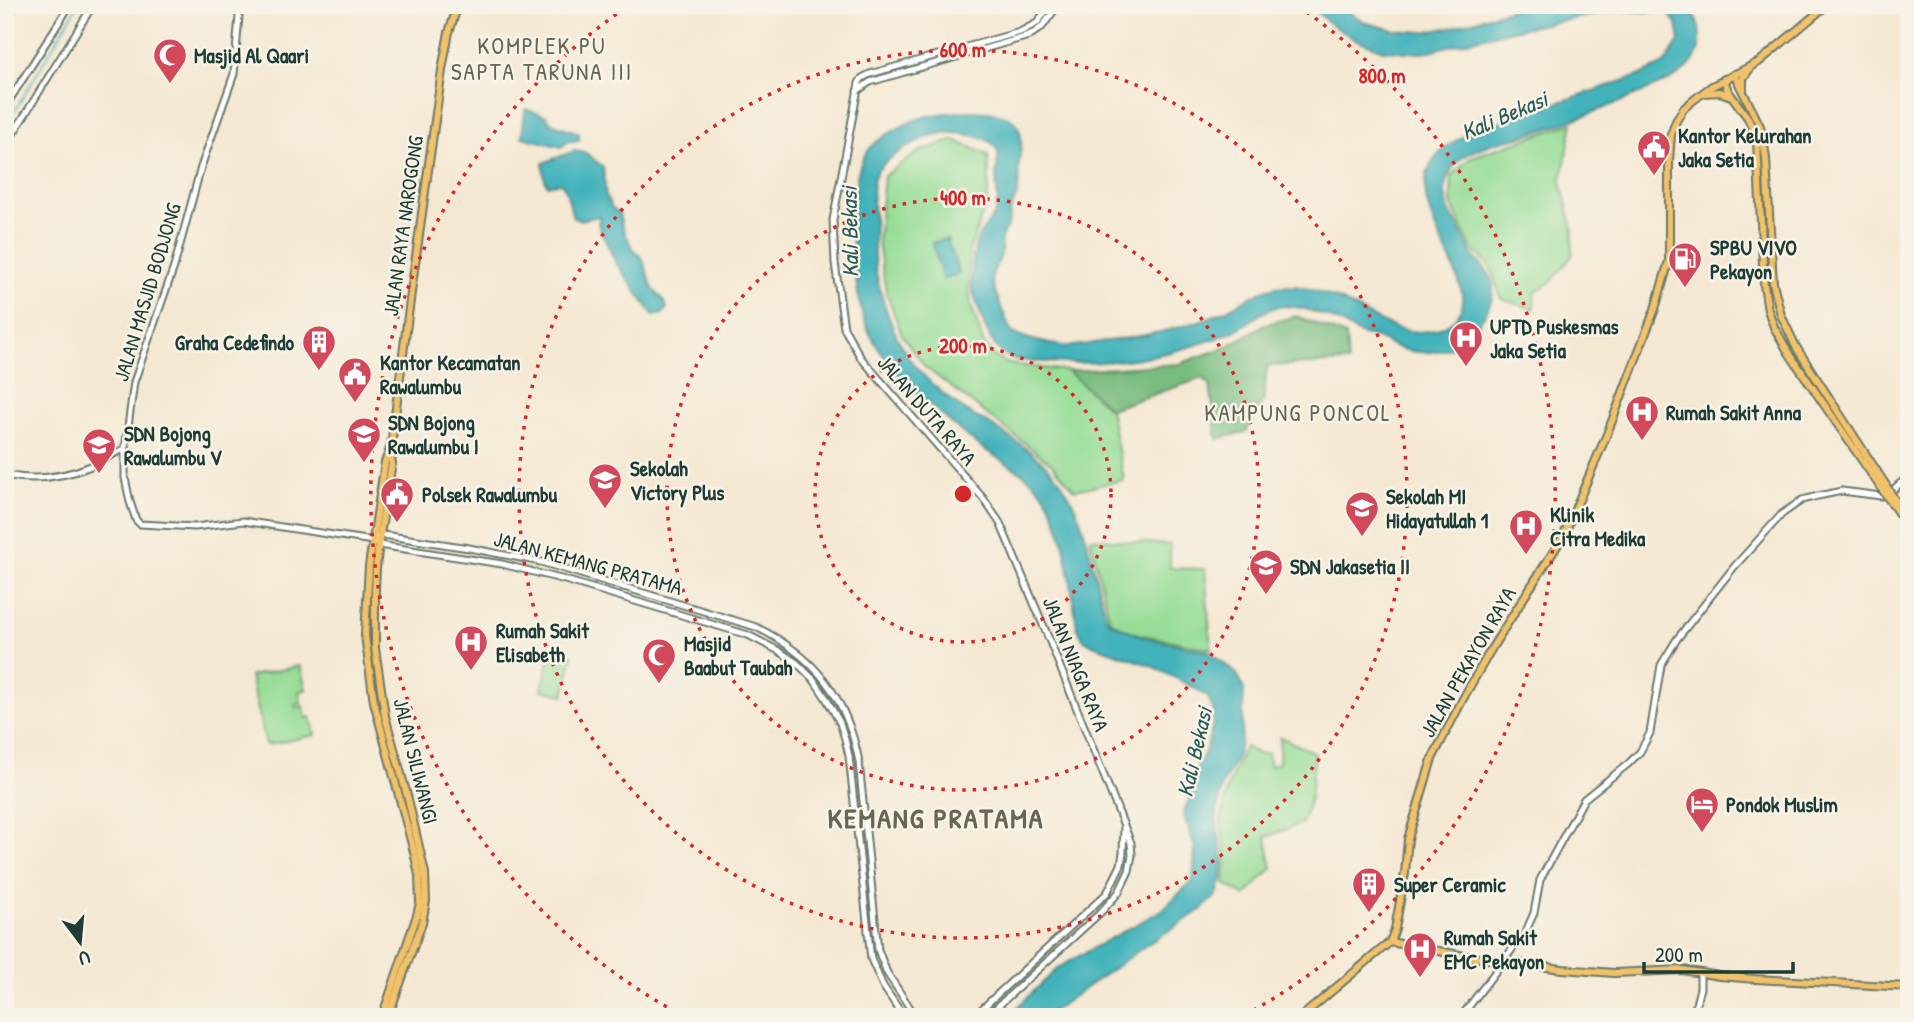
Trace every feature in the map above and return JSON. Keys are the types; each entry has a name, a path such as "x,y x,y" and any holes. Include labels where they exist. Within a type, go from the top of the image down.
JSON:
{"main road":[{"name":"JALAN RAYA NAROGONG","path":"380,514 385,462 390,452 442,71 449,32 458,5"},
{"name":"JALAN PEKAYON RAYA","path":"1390,942 1395,929 1408,839 1432,760 1468,688 1564,535 1607,434 1655,309 1669,261 1669,160 1671,135 1680,114 1688,104 1724,79 1759,62 1827,5"},
{"path":"1742,92 1743,78 1752,65"},
{"path":"1734,74 1760,126 1773,283 1779,308 1796,347 1828,402 1893,500 1909,512"},
{"path":"1724,79 1728,90 1754,129 1762,159 1764,285 1768,310 1788,353 1828,402"},
{"path":"1734,97 1735,90 1742,92"},
{"path":"1702,94 1720,92 1734,97"},
{"path":"1893,500 1899,514 1909,519"},
{"name":"JALAN SILIWANGI","path":"376,543 380,535 380,514"},
{"name":"JALAN SILIWANGI","path":"380,514 366,609 366,648 374,702 416,863 421,896 387,1012 382,1017"},
{"path":"1301,1017 1390,942 1502,962 1614,973 1669,970 1755,979 1909,987"}],"street":[{"path":"5,107 70,5"},
{"path":"5,147 93,5"},
{"name":"JALAN MASJID BODJONG","path":"240,5 234,74 203,162 174,267 137,370 125,449 127,492 136,520 140,524 195,527 243,521 376,543"},
{"path":"858,91 870,82 1003,40 1037,23 1051,5"},
{"path":"858,91 860,80 870,74 1003,40 1029,36 1048,21 1058,5"},
{"name":"JALAN DUTA RAYA","path":"858,91 833,228 844,328 861,358 995,516"},
{"path":"5,475 39,479 53,477 90,467 125,449"},
{"path":"1461,1017 1526,931 1534,912 1540,880 1584,799 1637,756 1645,744 1650,733 1657,683 1664,658 1734,567 1782,514 1802,500 1842,491 1887,495 1909,473"},
{"name":"JALAN NIAGA RAYA","path":"986,1017 1100,913 1119,892 1129,871 1132,855 1129,834 1010,545 995,516"},
{"name":"JALAN KEMANG PRATAMA","path":"380,535 541,562 756,627 810,662 842,705 856,743 878,950 887,973 916,1017"},
{"path":"388,546 390,536"},
{"path":"428,552 430,542"},
{"name":"JALAN KEMANG PRATAMA","path":"376,543 502,564 565,580 748,635 779,650 797,663 820,689 841,723 849,756 871,959 883,986 904,1017"},
{"path":"467,558 469,548"},
{"path":"538,573 541,562"},
{"path":"565,580 568,570"},
{"name":"JALAN NIAGA RAYA","path":"973,1017 1107,893 1121,864 1124,825"},
{"path":"1693,1017 1700,988 1700,973"}],"green space":[{"path":"1573,123 1561,182 1573,229 1572,256 1552,281 1535,292 1534,309 1501,299 1491,267 1472,249 1451,203 1452,176 1471,157"},
{"path":"954,140 988,155 987,202 969,251 968,280 971,305 983,342 996,358 1009,364 1068,371 1110,409 1124,480 1075,490 1052,464 925,367 902,335 886,291 878,242 884,176 919,152"},
{"path":"1296,316 1346,336 1348,362 1267,366 1264,399 1246,432 1217,439 1210,385 1203,378 1110,409 1068,371 1179,364 1226,347 1266,324"},
{"path":"1090,538 1170,545 1170,568 1205,569 1211,649 1129,632 1110,620"},
{"path":"551,650 573,655 564,695 542,690"},
{"path":"300,666 306,690 299,691 301,703 295,705 296,708 303,706 306,718 311,717 315,735 266,745 250,676"},
{"path":"1280,737 1315,753 1310,799 1302,823 1266,837 1272,868 1245,896 1224,883 1226,856 1221,822 1228,786 1245,747 1258,754 1268,753 1269,766 1279,763"}],"water":[{"path":"1309,5 1336,5 1367,23 1394,30 1423,32 1453,27 1525,5 1687,5 1699,27 1700,43 1690,65 1666,82 1571,120 1497,142 1460,159 1448,177 1445,198 1472,254 1490,276 1493,290 1488,308 1474,329 1456,344 1436,352 1403,349 1360,334 1319,313 1283,306 1262,313 1232,332 1163,354 1092,363 1011,358 996,347 989,336 971,278 977,240 997,207 998,153 995,147 982,138 973,136 954,133 932,135 914,143 880,167 873,182 872,193 875,268 891,323 909,358 933,385 955,403 1024,447 1058,478 1077,511 1108,621 1143,637 1208,651 1237,674 1244,690 1242,734 1237,758 1222,786 1216,818 1223,861 1217,895 1201,910 1044,1017 1011,1017 1012,1012 1059,967 1162,910 1193,880 1195,848 1183,813 1196,783 1195,771 1206,750 1214,712 1208,697 1191,686 1152,666 1083,639 1077,627 1059,528 1041,490 1026,476 976,444 944,417 910,386 881,352 866,325 857,289 853,252 853,201 861,162 877,141 894,130 928,116 977,111 1002,115 1012,120 1021,136 1017,195 1002,237 1001,254 992,279 1012,333 1031,339 1072,346 1148,335 1194,323 1262,291 1287,286 1317,291 1383,323 1423,332 1451,322 1458,315 1462,301 1452,263 1426,199 1426,179 1438,155 1472,131 1641,75 1664,64 1680,40 1677,25 1667,11 1620,10 1508,31 1421,53 1383,50 1355,39 1330,24"},
{"path":"525,109 547,116 551,123 579,133 579,141 569,141 561,147 522,137"},
{"path":"574,151 586,153 603,167 606,196 612,208 619,213 632,247 643,260 653,289 663,299 667,308 662,314 654,316 615,261 598,224 600,216 580,220 573,218 566,190 561,183 547,185 543,163"},
{"path":"947,239 959,274 943,279 932,243"}],"waterway":[{"path":"5,127 78,5"}],"place":[{"name":"Masjid Al Qaari","path":"170,85"},
{"name":"Kantor Kelurahan Jaka Setia","path":"1654,177"},
{"name":"SPBU VIVO Pekayon","path":"1685,289"},
{"name":"UPTD Puskesmas Jaka Setia","path":"1466,368"},
{"name":"Graha Cedefindo","path":"319,372"},
{"name":"Kantor Kecamatan Rawalumbu","path":"355,404"},
{"name":"Rumah Sakit Anna","path":"1642,442"},
{"name":"SDN Bojong Rawalumbu I","path":"364,464"},
{"name":"SDN Bojong Rawalumbu V","path":"99,475"},
{"name":"Sekolah Victory Plus","path":"605,510"},
{"name":"Polsek Rawalumbu","path":"397,524"},
{"name":"Sekolah MI Hidayatullah 1","path":"1362,538"},
{"name":"Klinik Citra Medika","path":"1526,556"},
{"name":"SDN Jakasetia II","path":"1266,596"},
{"name":"Rumah Sakit Elisabeth","path":"471,672"},
{"name":"Masjid Baabut Taubah","path":"659,685"},
{"name":"Pondok Muslim","path":"1702,834"},
{"name":"Super Ceramic","path":"1369,914"},
{"name":"Rumah Sakit EMC Pekayon","path":"1420,979"}],"district":[{"name":"KOMPLEK PU SAPTA TARUNA III","path":"542,58"},
{"name":"KAMPUNG PONCOL","path":"1298,412"},
{"name":"KEMANG PRATAMA","path":"936,818"}],"water label":[{"name":"Kali Bekasi","path":"1504,115"},
{"name":"Kali Bekasi","path":"849,232"},
{"name":"Kali Bekasi","path":"1194,752"}]}
